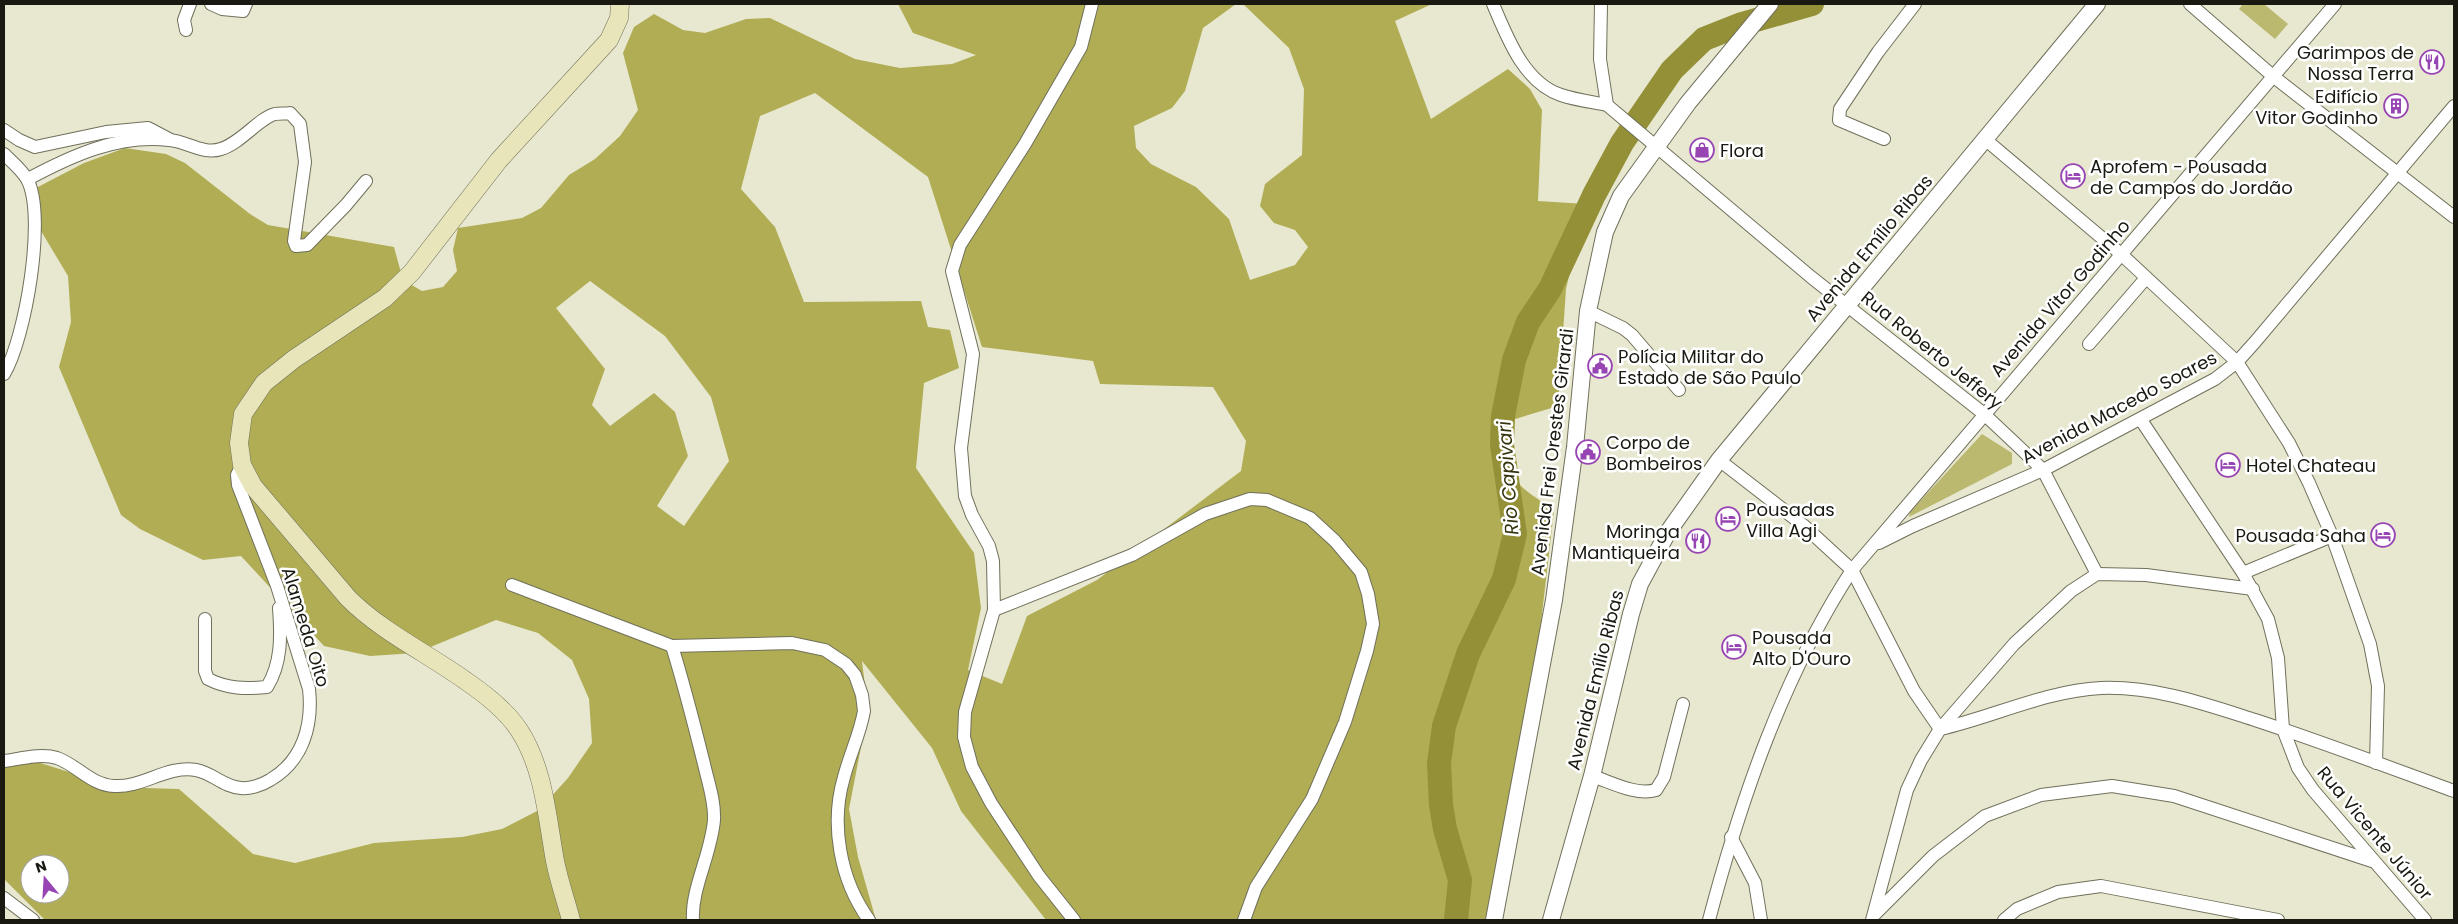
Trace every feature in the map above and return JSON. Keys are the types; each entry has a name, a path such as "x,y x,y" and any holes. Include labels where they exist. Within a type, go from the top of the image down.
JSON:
{"main road":[{"path":"571,920 556,863 543,792 533,754 518,728 500,708 466,681 364,614 253,486 242,465 239,443 244,414 264,382 294,359 385,298 412,272 499,160 609,40 619,18 620,4"}],"street":[{"path":"186,30 184,20 190,4"},
{"path":"211,4 222,9 243,11 246,4"},
{"path":"1074,920 1039,876 991,802 972,767 964,737 965,712 994,610 993,561 989,546 965,496 962,448 973,354 952,271 960,245 1025,144 1081,47 1092,4"},
{"path":"1494,4 1525,68 1538,83 1560,95 1611,108 1600,59 1601,4"},
{"name":"Avenida Frei Orestes Girardi","path":"1494,920 1554,600 1575,447 1588,311 1605,232 1621,196 1652,143 1688,103 1770,4"},
{"path":"1884,139 1839,120 1840,109 1878,52 1915,4"},
{"name":"Avenida Emílio Ribas","path":"1551,920 1592,776 1640,584 1668,532 1719,460 2097,4"},
{"path":"2190,4 2274,77 2454,217"},
{"name":"Avenida Vitor Godinho","path":"1709,920 1731,837 1782,704 1831,602 1852,570 2335,4"},
{"name":"Avenida Macedo Soares","path":"1874,546 1914,526 2043,470 2215,379 2237,362 2454,106"},
{"name":"Rua Roberto Jeffery","path":"1611,108 1811,277 1984,414 2043,470 2097,574"},
{"path":"4,130 18,140 36,147 106,132 148,128 170,140 192,148 219,150 237,143 273,114 290,113 300,124 305,162 294,241 296,246 307,245 346,206 366,181"},
{"path":"28,179 62,161 89,150 123,141 170,140"},
{"path":"1986,140 2121,254 2237,362 2289,443 2332,536 2358,604 2370,644 2378,686 2376,763"},
{"path":"4,154 28,179 34,210 30,287 15,348 4,374"},
{"path":"2089,344 2146,278"},
{"path":"1588,311 1632,334 1679,390"},
{"name":"Rua Vicente Júnior","path":"2140,420 2243,573 2268,619 2278,658 2283,729 2298,768 2313,790 2425,920"},
{"path":"1719,460 1802,525 1852,570 1914,691 1940,729"},
{"name":"Alameda Oito","path":"4,761 40,756 56,758 94,782 114,786 131,784 182,769 196,770 208,774 226,785 243,788 264,784 281,774 297,757 307,732 310,704 308,688 277,586 238,485 237,475 242,465"},
{"path":"994,610 1117,562 1205,514 1250,499 1267,500 1310,518 1335,541 1361,572 1368,594 1373,624 1346,722 1312,799 1256,887 1244,920"},
{"path":"1904,511 1908,522 1914,526"},
{"path":"2243,573 2332,536"},
{"path":"1873,918 1907,790 1921,760 1940,729 2014,644 2071,591 2097,574 2146,575 2253,589"},
{"path":"512,585 672,646 792,643 825,650 846,664 854,675 862,695 864,711 837,806 839,846 843,864 858,902 869,920"},
{"path":"205,619 205,672 208,679 219,684 243,689 267,687 274,676 280,648 277,586"},
{"path":"672,646 713,802 714,818 711,847 692,906 692,920"},
{"path":"1940,729 2049,697 2099,688 2134,689 2192,699 2283,729 2454,791"},
{"path":"1592,776 1636,790 1647,792 1656,790 1664,777 1683,704"},
{"path":"1873,918 1933,856 1985,816 2041,795 2112,786 2174,796 2374,861"},
{"path":"1731,837 1755,883 1761,920"},
{"path":"2004,920 2017,909 2058,892 2101,886 2278,920"},
{"path":"4,898 33,920"}],"shaded area":[{"path":"898,4 1236,4 1203,28 1185,91 1172,108 1134,126 1136,148 1151,164 1196,187 1229,219 1250,280 1295,265 1308,247 1295,230 1274,223 1260,206 1265,184 1302,155 1304,89 1289,48 1243,4 1432,4 1395,21 1431,119 1508,69 1530,89 1542,110 1538,201 1586,204 1566,289 1558,406 1512,420 1511,427 1509,459 1513,475 1524,489 1554,510 1523,778 1485,920 1046,920 961,811 932,748 862,661 868,711 849,809 858,857 876,920 45,920 29,904 70,904 70,854 20,854 20,895 4,879 4,766 31,760 72,773 106,791 145,788 179,789 253,854 295,863 374,843 462,837 502,829 539,810 568,778 592,743 589,699 572,660 538,633 496,620 416,653 370,656 324,646 241,556 203,560 140,529 121,515 59,367 71,322 68,276 41,231 36,188 84,163 125,148 166,154 185,163 250,214 268,225 394,247 403,280 422,291 443,287 457,271 453,250 458,228 522,218 541,208 569,175 595,159 620,136 638,110 623,53 634,27 654,14 683,30 705,33 746,19 770,18 855,59 900,68 952,64 976,55 913,33","holes":["815,93 928,177 982,347 1093,361 1100,384 1213,387 1246,441 1241,471 1097,580 1027,616 1002,684 968,670 981,608 974,553 916,468 924,383 959,368 950,330 928,327 921,301 804,302 775,227 741,189 760,116","590,281 665,336 711,397 729,461 684,526 657,506 688,456 675,412 654,393 610,426 592,405 605,369 556,308"]},
{"path":"2243,4 2264,4 2288,24 2275,39 2239,9"},
{"path":"1982,434 2012,453 2012,464 1909,517 1910,512"}],"waterway":[{"name":"Rio Capivari","path":"1456,920 1460,880 1445,829 1441,805 1439,763 1444,726 1468,654 1504,579 1515,534 1502,445 1503,416 1514,360 1528,322 1550,289 1594,195 1622,143 1672,70 1704,39 1742,24 1812,4"}],"place":[{"name":"Garimpos de Nossa Terra","path":"2432,62"},
{"name":"Edifício Vitor Godinho","path":"2396,106"},
{"name":"Flora","path":"1702,150"},
{"name":"Aprofem - Pousada de Campos do Jordão","path":"2073,176"},
{"name":"Polícia Militar do Estado de São Paulo","path":"1600,366"},
{"name":"Corpo de Bombeiros","path":"1588,452"},
{"name":"Hotel Chateau","path":"2228,465"},
{"name":"Pousadas Villa Agi","path":"1728,519"},
{"name":"Pousada Saha","path":"2383,535"},
{"name":"Moringa Mantiqueira","path":"1698,541"},
{"name":"Pousada Alto D'Ouro","path":"1734,647"}]}
